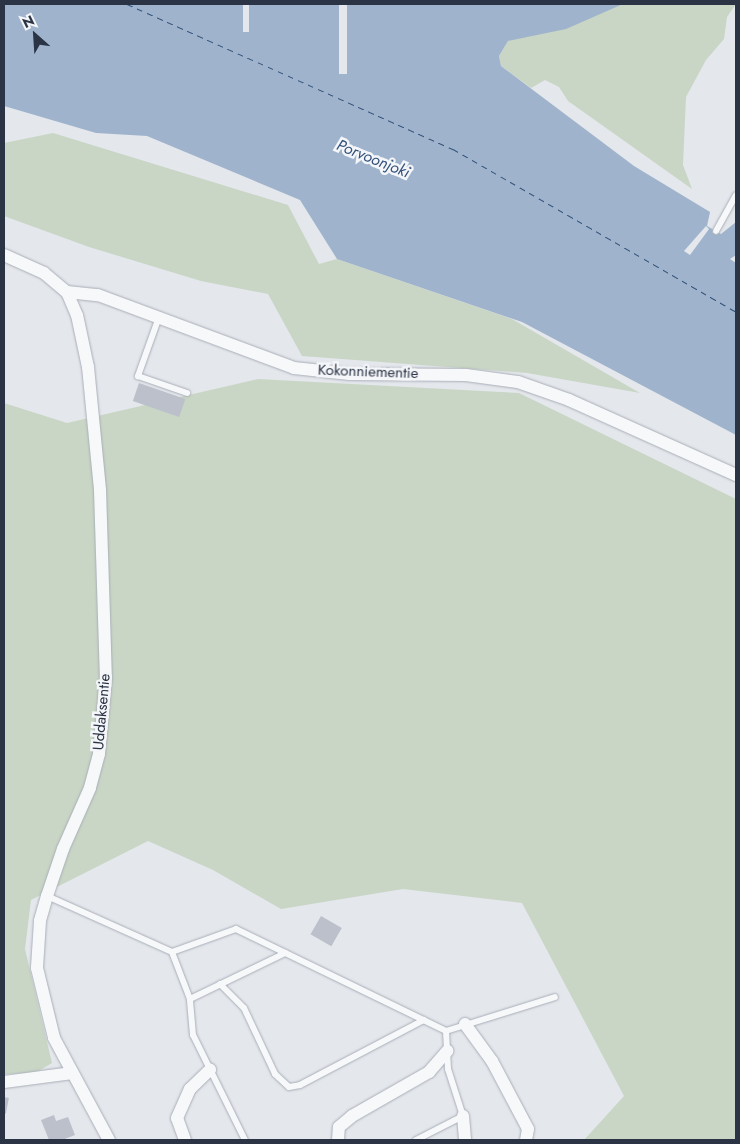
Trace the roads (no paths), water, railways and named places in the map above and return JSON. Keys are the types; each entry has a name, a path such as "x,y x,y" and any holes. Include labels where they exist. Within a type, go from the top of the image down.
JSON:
{"street":[{"path":"4,255 44,273 67,292"},
{"name":"Kokonniementie","path":"67,292 98,295 294,368 350,374 466,375 518,382 569,400 736,475"},
{"name":"Uddaksentie","path":"67,292 77,315 88,367 100,490 106,677 103,725 90,788 63,849 47,896 40,921 37,968 54,1038 109,1140"},
{"path":"465,1024 492,1061 524,1120 528,1129 526,1140"},
{"path":"338,1140 338,1127 352,1116 429,1072 447,1051"},
{"path":"186,1140 177,1118 190,1089 210,1070"},
{"path":"4,1082 72,1073"},
{"path":"463,1116 465,1140"}],"lane":[{"path":"716,231 736,195"},
{"path":"159,318 138,376 187,393"},
{"path":"47,896 172,952 236,929 446,1031 554,996"},
{"path":"172,952 190,999 193,1035 245,1140"},
{"path":"190,999 285,953"},
{"path":"220,984 244,1008 275,1074 289,1087 300,1085 424,1020"},
{"path":"416,1140 463,1116 448,1069 446,1031"}],"water":[{"name":"Porvoonjoki","path":"4,4 623,4 566,29 508,41 499,56 501,66 634,166 710,212 707,226 721,234 736,222 736,255 730,259 736,263 736,435 522,322 337,259 300,200 147,136 96,133 4,106"}]}
